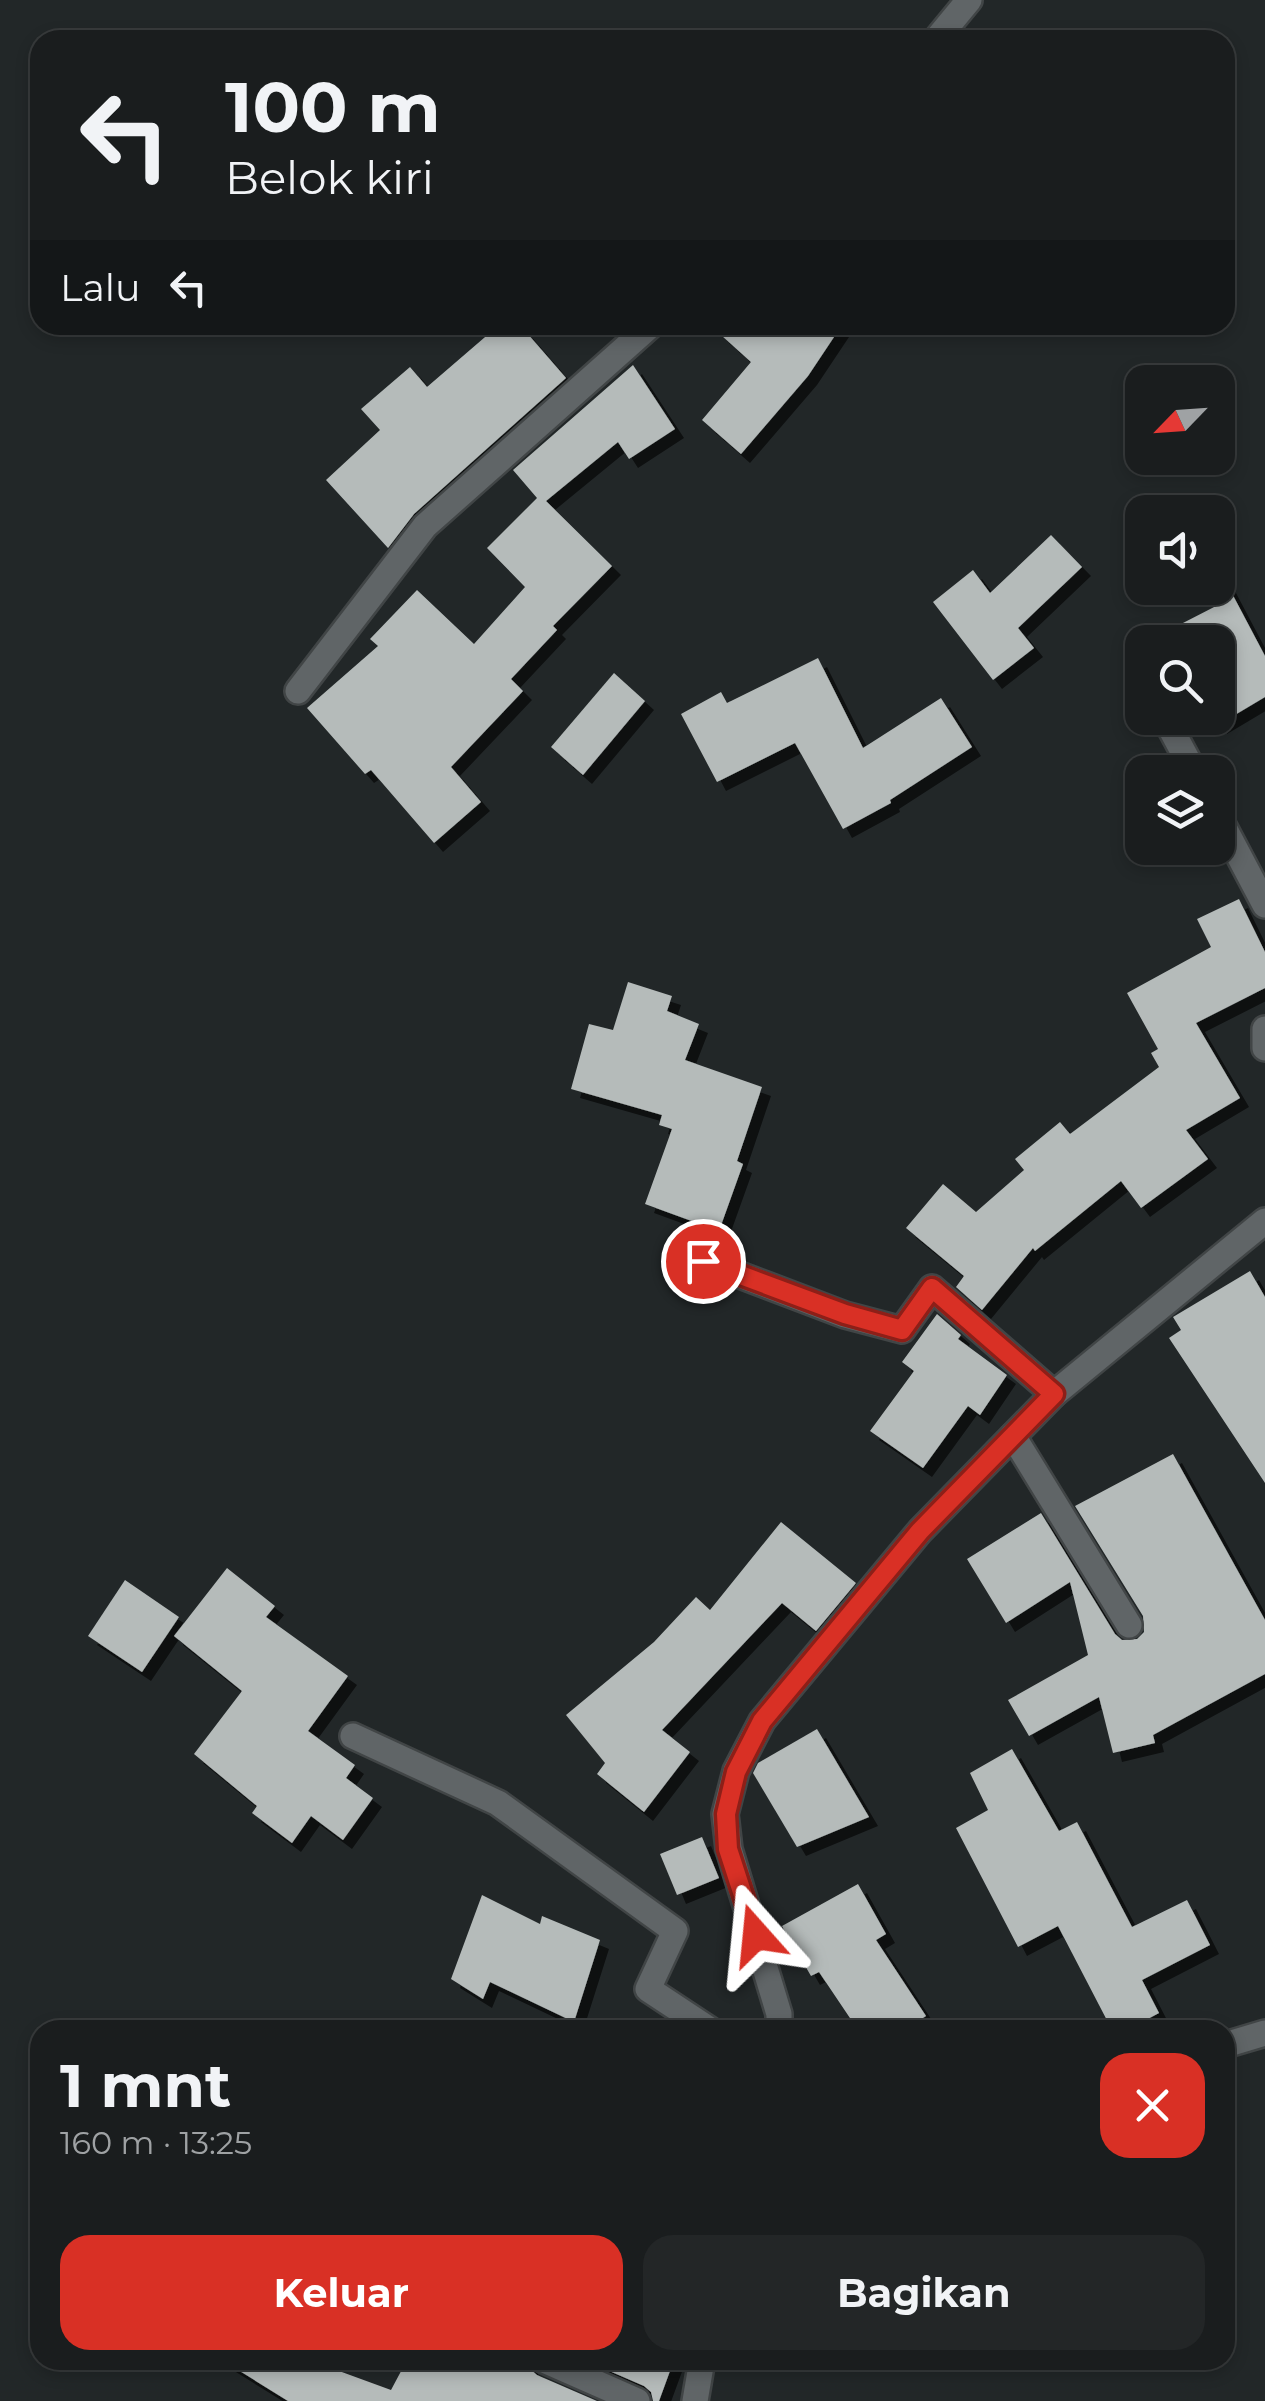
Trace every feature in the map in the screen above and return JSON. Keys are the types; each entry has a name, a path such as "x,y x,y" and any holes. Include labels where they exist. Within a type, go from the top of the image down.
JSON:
{"street":[{"path":"944,30 969,0"},
{"path":"298,690 425,526 640,335"},
{"path":"1235,848 1265,905"},
{"path":"1265,1029 1265,1048"},
{"path":"778,2020 728,1849 726,1814 736,1772 762,1721 920,1531 1054,1394 1265,1221"},
{"path":"703,1261 845,1314 902,1330 932,1288 1054,1394"},
{"path":"1013,1436 1129,1625"},
{"path":"353,1736 498,1803 675,1931 648,1989 695,2020"},
{"path":"1235,2042 1265,2034"},
{"path":"567,2370 637,2401"},
{"path":"695,2401 700,2370"}],"building":[{"path":"487,335 529,335 566,378 414,514 388,548 326,480 380,430 361,409 410,367 427,387"},
{"path":"721,335 835,335 808,376 741,454 702,420 751,362"},
{"path":"633,365 675,429 629,459 618,442 546,501 612,566 553,626 557,630 511,679 523,691 451,767 481,802 434,843 371,770 365,774 307,708 378,646 370,639 417,590 474,644 525,587 487,548 537,498 513,470"},
{"path":"1051,535 1082,567 1018,628 1034,648 993,680 933,602 973,570 990,593"},
{"path":"1235,599 1265,656 1265,697 1235,715 1235,625 1179,625 1218,605 1235,605"},
{"path":"818,658 863,748 941,698 972,747 890,800 891,803 843,829 795,743 717,782 681,714 721,692 727,703"},
{"path":"614,673 645,701 583,775 551,747"},
{"path":"1239,899 1265,952 1265,988 1196,1023 1240,1098 1186,1130 1208,1159 1141,1208 1121,1181 1035,1251 1033,1248 982,1310 956,1287 964,1276 906,1228 943,1184 976,1212 1024,1170 1015,1159 1060,1122 1070,1134 1159,1067 1151,1053 1158,1049 1127,993 1211,947 1197,919"},
{"path":"628,982 672,996 667,1011 699,1024 685,1060 762,1087 737,1161 743,1164 719,1231 645,1204 672,1129 659,1125 662,1115 571,1089 589,1024 613,1030"},
{"path":"1250,1271 1265,1297 1265,1483 1169,1338 1181,1330 1173,1317"},
{"path":"937,1314 961,1335 958,1339 1007,1375 980,1415 968,1406 923,1468 870,1431 914,1371 902,1362"},
{"path":"1173,1454 1265,1620 1265,1674 1153,1735 1155,1743 1113,1753 1099,1697 1029,1736 1008,1700 1088,1655 1070,1582 1006,1623 967,1559 1041,1513 1115,1634 1122,1640 1137,1639 1144,1632 1143,1616 1075,1506"},
{"path":"781,1522 856,1583 816,1631 782,1603 662,1730 690,1752 644,1812 597,1774 605,1763 566,1715 654,1642 696,1597 710,1610"},
{"path":"227,1568 275,1606 266,1617 348,1676 308,1731 355,1765 346,1778 373,1798 343,1840 311,1816 292,1843 252,1813 257,1806 194,1754 242,1691 174,1636"},
{"path":"125,1580 179,1617 142,1672 88,1636"},
{"path":"817,1729 869,1817 797,1847 753,1773 758,1763"},
{"path":"1012,1749 1059,1831 1077,1822 1132,1927 1187,1900 1210,1945 1142,1980 1159,2013 1146,2020 1107,2020 1058,1926 1018,1947 956,1828 988,1810 970,1773"},
{"path":"702,1837 719,1878 677,1895 660,1854"},
{"path":"858,1884 886,1934 876,1940 926,2016 920,2020 851,2020 819,1972 811,1976 782,1926"},
{"path":"482,1895 540,1924 542,1916 600,1940 575,2020 490,1982 483,1999 451,1979"},
{"path":"238,2370 336,2370 391,2390 402,2370 531,2370 597,2401 288,2401"},
{"path":"607,2370 670,2370 659,2401 653,2401 644,2386"}],"route":[{"path":"703,1261 845,1314 902,1330 932,1288 1054,1394 920,1531 762,1721 736,1772 726,1814 728,1849 756,1935"}]}
